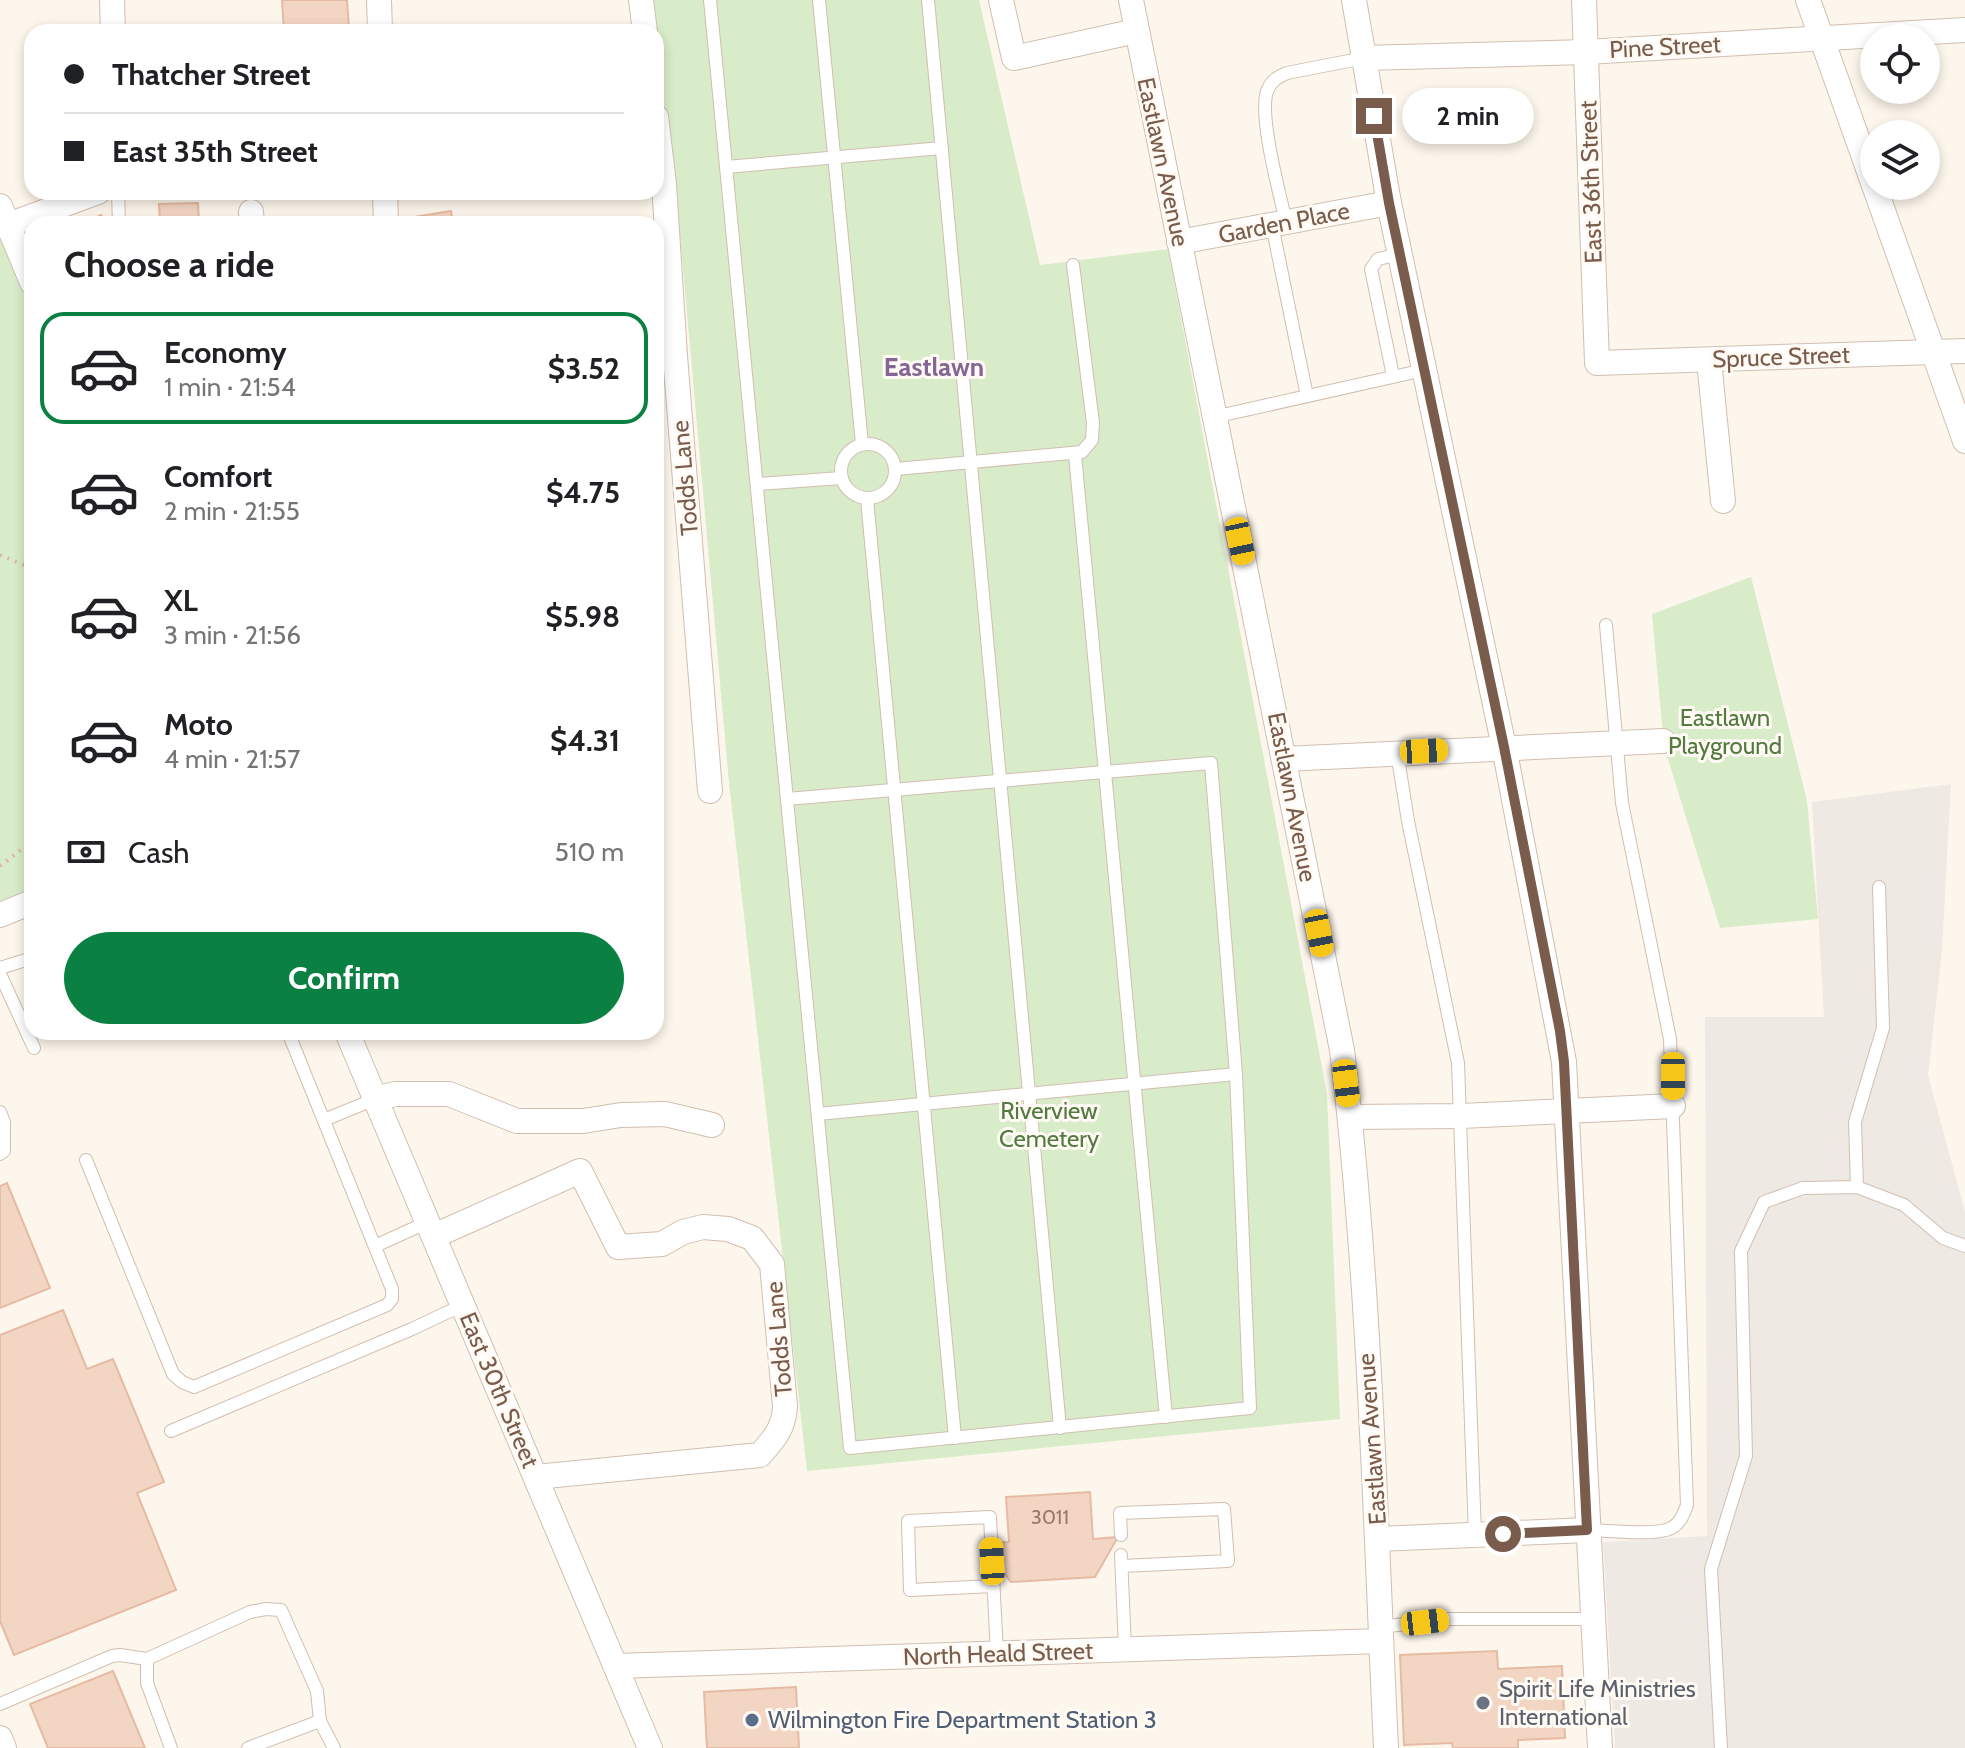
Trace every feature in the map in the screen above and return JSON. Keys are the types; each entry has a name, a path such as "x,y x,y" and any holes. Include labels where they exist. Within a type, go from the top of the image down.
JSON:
{"street":[{"path":"112,0 113,24"},
{"path":"379,0 380,24"},
{"path":"641,0 644,24"},
{"path":"1001,0 1014,58 1136,31"},
{"name":"Eastlawn Avenue","path":"1131,0 1342,1050 1350,1117 1378,1539 1386,1748"},
{"path":"1354,0 1389,203 1504,747 1560,1031 1600,1748"},
{"name":"East 36th Street","path":"1584,0 1597,363"},
{"path":"1808,0 1965,441"},
{"name":"Pine Street","path":"1364,58 1586,52 1965,30"},
{"name":"Todds Lane","path":"664,184 665,356 710,791"},
{"path":"24,263 4,216 67,200"},
{"name":"Garden Place","path":"1179,242 1389,203"},
{"name":"Spruce Street","path":"1597,363 1965,351"},
{"path":"1709,361 1723,501"},
{"path":"1284,759 1663,741"},
{"path":"0,915 24,905"},
{"name":"East 30th Street","path":"350,1040 650,1748"},
{"path":"375,1099 395,1094 449,1094 517,1121 583,1121 621,1115 665,1114 712,1125"},
{"path":"1350,1117 1461,1116 1673,1106"},
{"name":"Todds Lane","path":"431,1229 580,1171 618,1247 662,1244 683,1232 703,1227 728,1229 752,1238 772,1264 784,1423 760,1455 536,1477"},
{"path":"1378,1539 1587,1530"},
{"name":"North Heald Street","path":"616,1666 1125,1649 1380,1634"},
{"path":"0,1738 4,1748"}],"lane":[{"path":"710,0 787,799 818,1114 850,1448 1250,1408 1236,1074 1211,763 787,799"},
{"path":"819,0 862,444"},
{"path":"928,0 1060,1428"},
{"path":"1307,396 1264,111 1268,87 1275,78 1287,73 1364,58"},
{"path":"726,167 942,148"},
{"path":"1393,376 1371,269 1378,259 1400,254"},
{"path":"896,469 1082,452 1092,440 1093,423 1073,265"},
{"path":"1214,417 1424,370"},
{"path":"862,444 880,447 888,452 896,469 895,478 885,493 867,499 850,493 841,478 842,461 847,453 862,444"},
{"path":"1075,455 1166,1417"},
{"path":"757,484 841,478"},
{"path":"867,499 955,1438"},
{"path":"1587,1530 1663,1531 1675,1526 1683,1517 1687,1505 1670,1039 1622,803 1606,625"},
{"path":"1397,752 1408,821 1458,1063 1475,1535"},
{"path":"1857,1187 1855,1122 1883,1028 1879,887"},
{"path":"24,961 0,971 24,1025"},
{"path":"30,1040 34,1048"},
{"path":"86,1160 173,1374 182,1382 194,1387 387,1305 392,1299 392,1289 291,1040"},
{"path":"818,1114 1236,1074"},
{"path":"324,1120 375,1099"},
{"path":"0,1112 4,1122 4,1151 0,1154"},
{"path":"1721,1748 1711,1569 1746,1456 1741,1251 1764,1202 1803,1188 1857,1187 1904,1205 1943,1238 1965,1246"},
{"path":"375,1246 431,1229"},
{"path":"171,1431 463,1305"},
{"path":"1121,1535 1120,1513 1224,1509 1228,1561 1122,1560 1125,1649"},
{"path":"993,1586 910,1590 908,1521 990,1517 997,1654"},
{"path":"0,1704 112,1656 147,1659 250,1612 281,1610 317,1691 320,1721 334,1748"},
{"path":"1380,1634 1448,1619 1592,1619"},
{"path":"147,1659 147,1683 171,1748"},
{"path":"248,1748 320,1721"}],"path":[{"path":"0,555 24,565"},
{"path":"0,866 24,847"}],"shaded area":[{"path":"1951,784 1942,949 1928,1075 1965,1212 1965,1748 1615,1748 1603,1542 1707,1536 1705,1017 1824,1017 1812,802"}],"green space":[{"name":"Riverview Cemetery","path":"651,0 979,0 1040,265 1168,249 1327,1094 1340,1419 807,1471 729,783 680,235 664,105 664,24 654,24"},
{"path":"0,202 24,260 24,905 0,915"},
{"name":"Eastlawn Playground","path":"1751,577 1807,801 1818,919 1720,928 1664,746 1652,614"}],"building":[{"path":"282,0 347,0 349,24 284,24"},
{"path":"198,203 199,216 160,216 159,204"},
{"path":"451,211 452,216 420,216"},
{"path":"7,1183 50,1288 0,1308 0,1186"},
{"path":"63,1310 87,1369 113,1359 164,1482 137,1493 176,1590 14,1655 0,1621 0,1335"},
{"path":"1090,1492 1093,1539 1118,1537 1095,1577 1011,1582 982,1544 1009,1542 1006,1497"},
{"name":"Spirit Life Ministries International","path":"1497,1651 1498,1669 1562,1666 1565,1738 1518,1740 1518,1748 1453,1748 1452,1743 1404,1745 1400,1655"},
{"path":"113,1671 145,1748 48,1748 30,1704"},
{"name":"Wilmington Fire Department Station 3","path":"796,1687 799,1748 707,1748 704,1692"}],"place":[{"name":"Spirit Life Ministries International","path":"1483,1703"},
{"name":"Wilmington Fire Department Station 3","path":"752,1720"}],"district":[{"name":"Eastlawn","path":"934,367"}],"route":[{"path":"1374,116 1389,203 1504,747 1564,1062 1587,1530 1503,1534"}]}
